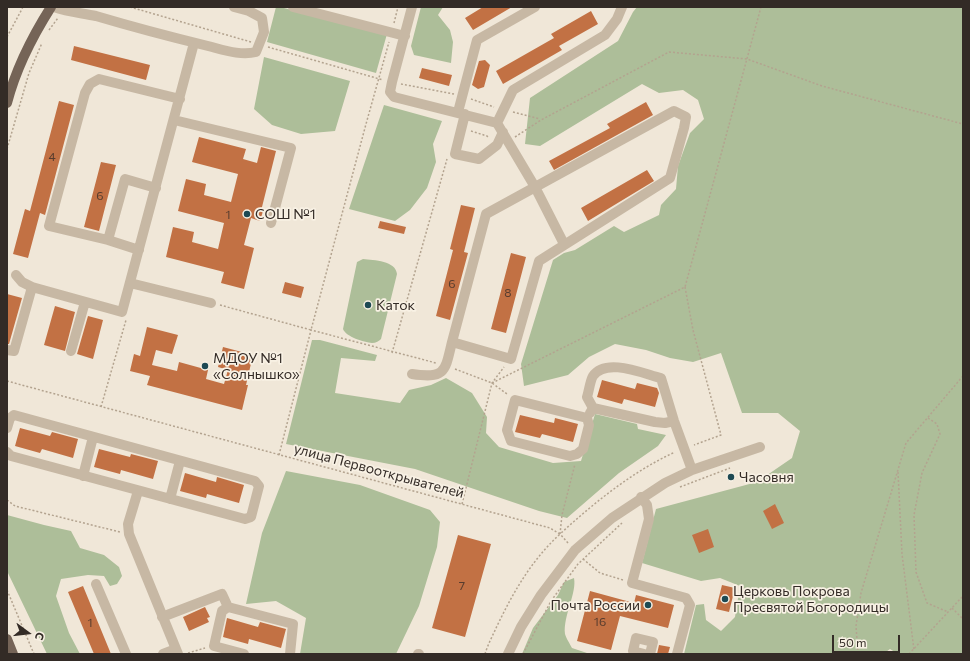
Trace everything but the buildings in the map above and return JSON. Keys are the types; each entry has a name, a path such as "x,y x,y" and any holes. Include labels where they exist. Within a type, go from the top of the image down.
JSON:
{"main road":[{"path":"7,103 10,84 36,32 53,7"},
{"path":"7,639 13,654"}],"street":[{"path":"53,7 64,10 92,11 194,43 241,54 256,52 264,32 262,18 250,11 234,7"},
{"path":"293,7 405,36"},
{"path":"412,7 390,92 394,97 497,123 535,187 564,244"},
{"path":"503,132 497,145 479,159 455,154 461,136 462,96 477,40 535,7"},
{"path":"497,123 513,90 605,35 617,19 622,7"},
{"path":"16,274 22,282 32,287 122,312 194,43"},
{"path":"139,250 108,240 49,226 85,93 90,84 99,79 180,99"},
{"path":"412,374 433,376 443,372 446,366 452,342 486,214 674,111 686,117 670,178 539,261 511,358 452,342"},
{"path":"174,120 292,148 271,223"},
{"path":"108,240 124,179 156,188"},
{"path":"130,283 211,302"},
{"path":"7,350 14,351 32,287"},
{"path":"71,352 85,302"},
{"path":"674,421 665,423 655,422 593,408 587,397 593,376 602,368 614,366 662,378 674,421 692,470"},
{"path":"515,400 586,418 589,425 583,449 577,454 570,456 512,441 507,430 515,400"},
{"path":"586,418 593,408"},
{"path":"7,428 10,418 14,416 255,481 259,486 251,517 245,519 10,456 7,452"},
{"path":"83,476 93,437"},
{"path":"508,654 521,627 541,595 575,550 612,518 641,497 692,470 760,447"},
{"path":"170,499 180,461"},
{"path":"138,491 128,524 129,534 162,617 179,652 163,654"},
{"path":"641,497 647,505 649,519 632,583 686,598 690,605 677,654"},
{"path":"96,584 126,654"},
{"path":"162,617 222,594 228,607"},
{"path":"244,654 214,646 222,611 228,607 293,624 290,654"},
{"path":"644,654 633,651 636,638 653,642 650,654"}],"path":[{"path":"7,37 23,7"},
{"path":"130,7 379,79 462,96 503,110 542,120"},
{"path":"279,456 311,330 398,7"},
{"path":"485,654 506,608 523,576 547,546 583,512 614,488 656,461 684,448 721,435 693,330 685,287 761,7"},
{"path":"45,35 64,10"},
{"path":"7,149 29,73 43,41"},
{"path":"509,141 542,120 669,52 747,59 822,86 963,124"},
{"path":"461,136 469,130 487,136 497,145"},
{"path":"392,353 448,156"},
{"path":"492,383 685,287"},
{"path":"211,302 392,353 446,366 492,383 515,400"},
{"path":"462,504 492,383 511,358"},
{"path":"858,654 856,626 861,593 906,443 963,376"},
{"name":"улица Первооткрывателей","path":"7,381 279,456 550,528 560,534"},
{"path":"928,418 937,424 940,434 922,473 914,515 916,572 927,603 948,612"},
{"path":"574,466 562,515 560,534 600,573 632,583"},
{"path":"678,488 732,467"},
{"path":"898,470 902,554 914,650"},
{"path":"7,500 15,506 129,534"},
{"path":"523,654 551,601 583,558 626,520"},
{"path":"7,590 34,654"},
{"path":"910,654 963,596"},
{"path":"952,608 963,619"},
{"path":"179,652 214,646"}],"green space":[{"path":"276,7 387,34 376,73 267,42"},
{"path":"421,7 443,7 438,15 450,30 453,42 451,63 414,55 411,46"},
{"path":"637,7 963,7 963,654 898,654 890,649 883,654 684,654 696,605 704,604 706,620 721,631 735,617 740,586 720,578 701,581 642,563 656,509 757,482 792,458 800,431 778,413 742,413 721,353 693,362 670,358 646,350 615,344 589,357 568,375 524,386 521,364 553,260 564,253 575,250 614,226 624,232 659,215 661,205 676,189 678,166 690,133 704,119 698,100 683,90 659,93 642,84 540,146 525,144 530,98 618,41"},
{"path":"264,57 350,81 335,131 301,134 272,125 254,109"},
{"path":"384,105 442,121 433,144 436,162 427,188 410,210 395,221 349,209"},
{"name":"Каток","path":"363,259 389,264 393,266 397,274 381,339 373,343 356,339 343,329 357,262"},
{"path":"312,340 320,340 377,355 375,361 341,358 335,393 400,403 409,390 431,385 446,378 472,393 487,417 486,433 499,447 553,463 581,461 595,414 637,424 638,429 666,435 658,446 619,473 567,518 539,511 415,469 286,444"},
{"path":"286,471 360,485 430,510 440,522 437,547 419,606 396,654 300,654 306,618 276,601 246,604 262,533"},
{"path":"7,515 71,531 80,548 104,555 119,567 122,576 117,584 110,586 104,576 88,575 61,579 56,596 69,633 80,654 47,654 7,571"},
{"path":"574,578 574,591 566,620 565,634 572,648 590,654 522,654 533,628 558,595 564,582"}],"place":[{"name":"СОШ №1","path":"247,214"},
{"name":"Каток","path":"368,305"},
{"name":"МДОУ №1 «Солнышко»","path":"205,366"},
{"name":"Часовня","path":"731,477"},
{"name":"Церковь Покрова Пресвятой Богородицы","path":"725,599"},
{"name":"Почта России","path":"648,605"}]}
